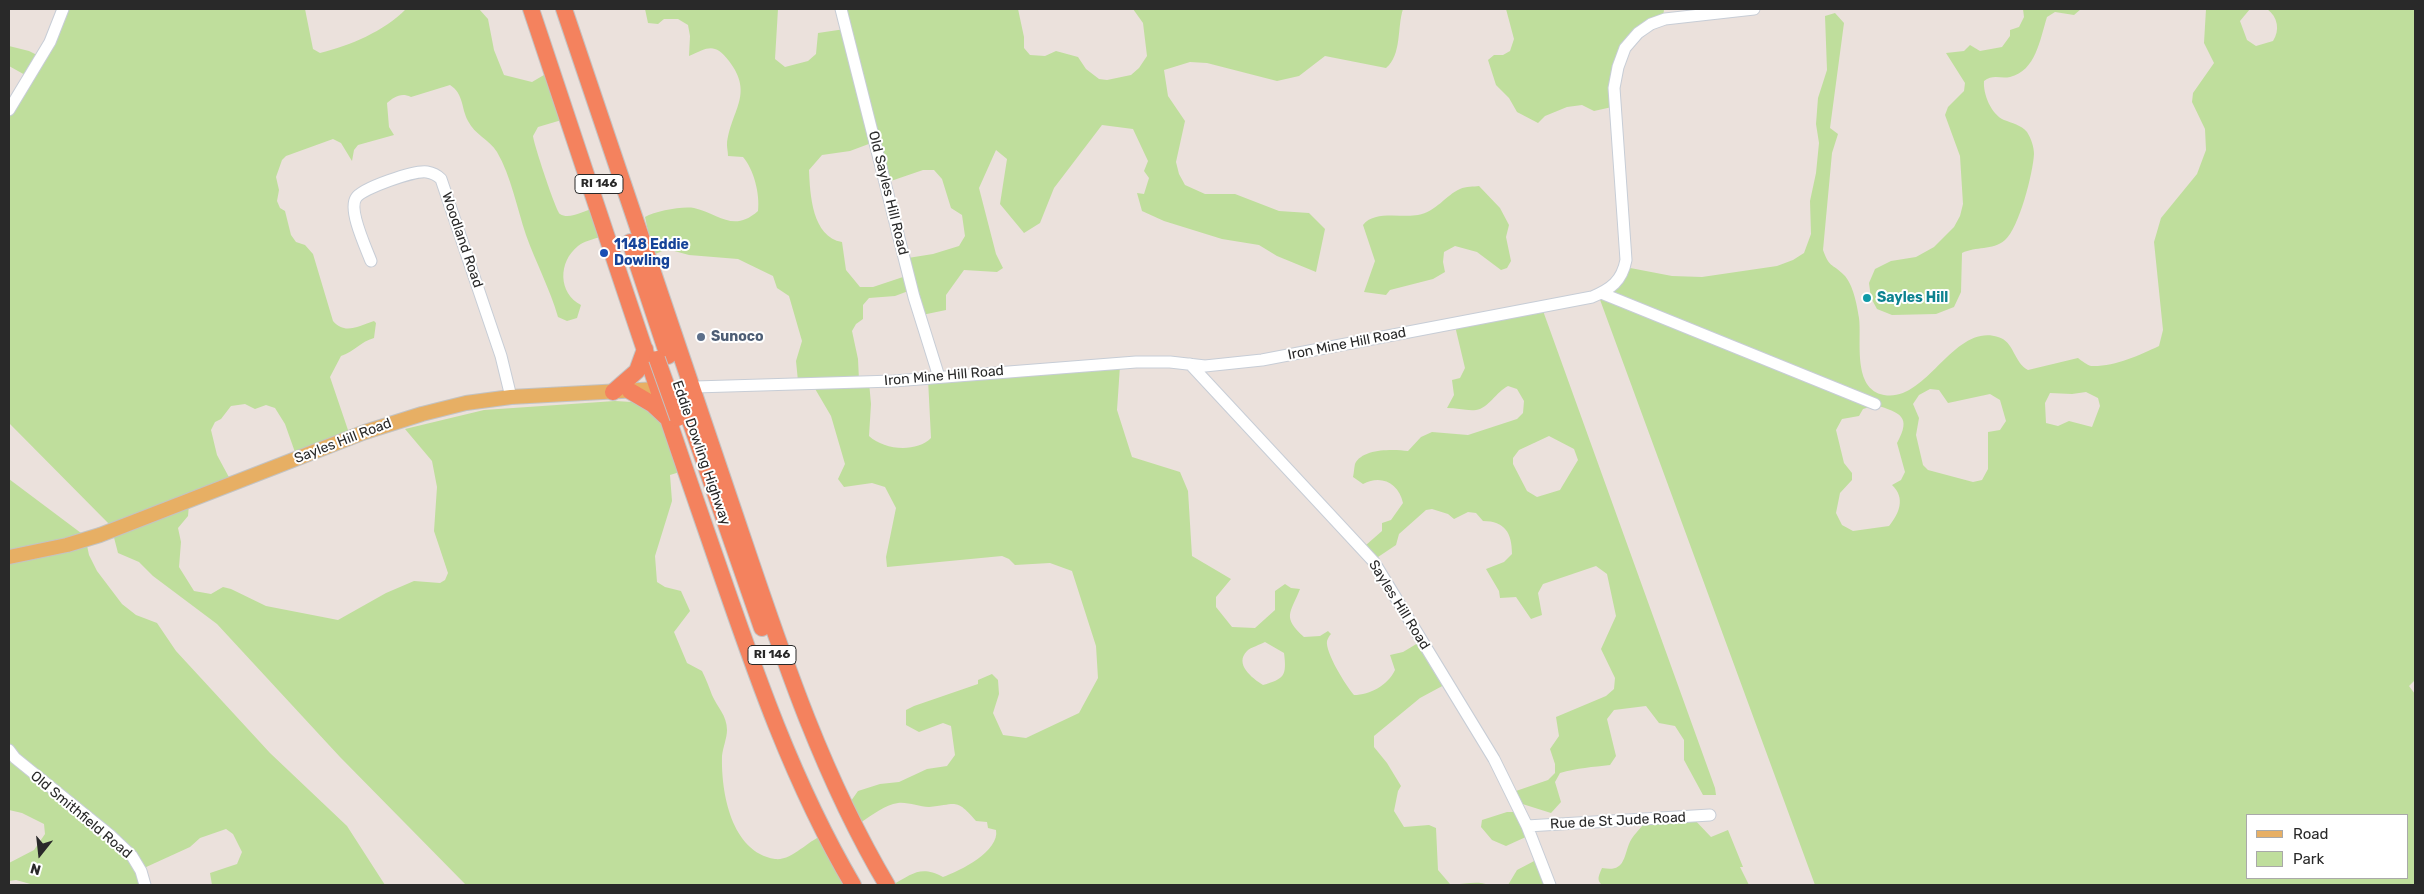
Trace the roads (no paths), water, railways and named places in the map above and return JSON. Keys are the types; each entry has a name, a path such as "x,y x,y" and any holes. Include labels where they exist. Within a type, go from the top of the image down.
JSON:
{"highway":[{"path":"531,9 657,355 658,389 678,418 769,706 803,788 853,885"},
{"name":"Eddie Dowling Highway","path":"540,9 678,418 787,726 823,807 863,885"},
{"name":"Eddie Dowling Highway","path":"554,9 657,355"},
{"path":"564,9 691,388 779,642 806,714 849,813 887,885"},
{"path":"613,392 657,355"},
{"path":"630,391 678,418"},
{"name":"Eddie Dowling Highway","path":"678,418 801,732 839,816 876,885"}],"main road":[{"name":"Sayles Hill Road","path":"9,557 67,545 100,535 390,423 466,403 511,397 658,389"}],"street":[{"path":"9,110 50,42 63,9"},
{"name":"Old Sayles Hill Road","path":"841,9 914,297 939,377"},
{"name":"Iron Mine Hill Road","path":"691,388 894,381 1136,362 1170,362 1205,366 1262,360 1573,302 1601,293 1615,286 1624,269 1626,260 1614,88 1618,66 1625,48 1638,33 1658,21 1754,9"},
{"name":"Woodland Road","path":"371,261 353,209 356,198 365,190 411,174 426,171 435,174 441,179 498,347 511,397"},
{"path":"1601,293 1875,404"},
{"name":"Sayles Hill Road","path":"1190,364 1374,562 1494,759 1527,826 1550,885"},
{"name":"Sayles Hill Road","path":"658,389 691,388"},
{"name":"Old Smithfield Road","path":"9,750 15,758 110,835 132,856 141,871 145,885"},
{"name":"Rue de St Jude Road","path":"1527,826 1710,815"}],"place":[{"name":"1148 Eddie Dowling","path":"604,253"},
{"name":"Sayles Hill","path":"1867,298"},
{"name":"Sunoco","path":"701,337"}]}
